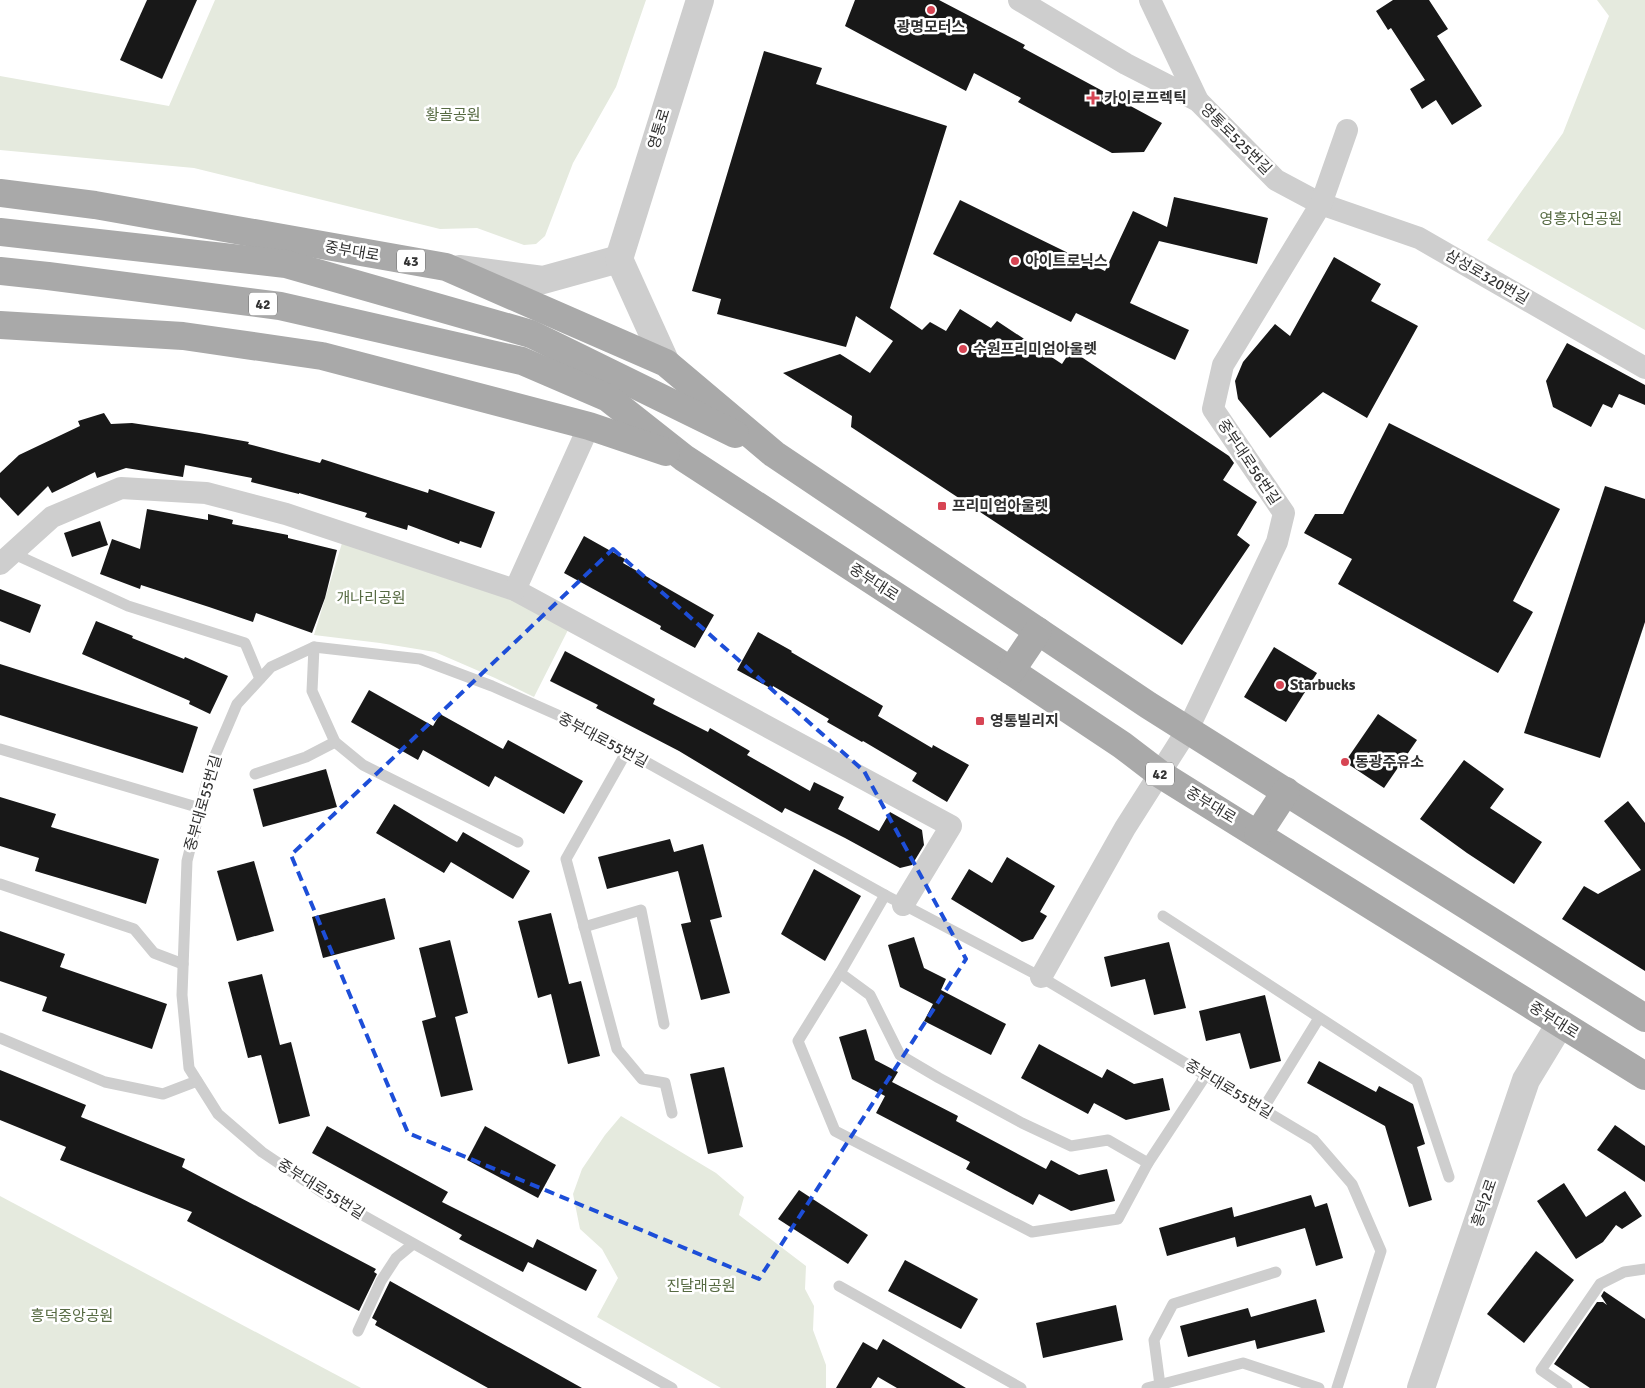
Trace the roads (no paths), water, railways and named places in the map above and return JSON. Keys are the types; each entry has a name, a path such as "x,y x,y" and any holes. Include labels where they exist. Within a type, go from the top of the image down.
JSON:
{"main road":[{"name":"중부대로","path":"0,193 95,206 446,267 666,363 774,454 1148,705 1645,1018"},
{"name":"중부대로","path":"0,232 286,264 531,334 774,454"},
{"name":"중부대로","path":"0,271 280,306 522,361 608,398 684,458 1011,671 1122,745 1160,774 1645,1076"},
{"name":"중부대로","path":"0,325 183,336 322,356 589,426 684,458"},
{"path":"1011,671 1038,631"},
{"path":"1258,834 1286,791"}],"street":[{"name":"영통로","path":"618,259 700,0"},
{"name":"영통로525번길","path":"1019,0 1126,64 1198,101 1276,180 1321,204"},
{"path":"1150,0 1198,101"},
{"name":"중부대로56번길","path":"1041,977 1125,828 1188,729 1277,542 1284,513 1213,409 1223,365 1321,204 1346,130"},
{"name":"삼성로320번길","path":"1321,204 1418,238 1645,368"},
{"path":"446,267 543,280 618,259 666,363"},
{"path":"515,590 589,426"},
{"path":"6,558 52,517 121,488 206,493 286,514 515,590 951,826 894,900"},
{"name":"흥덕2로","path":"1421,1388 1526,1080 1560,1024"}],"lane":[{"path":"6,558 128,606 245,643 260,679"},
{"path":"314,647 312,691 335,742 363,765 518,842"},
{"name":"중부대로55번길","path":"672,1388 323,1193 262,1152 218,1114 189,1068 182,995 187,861 212,765 238,704 271,667 314,647 420,659 492,686 578,724 894,900 1041,977 1314,1140 1352,1184 1381,1251 1337,1388"},
{"path":"255,774 306,757 335,742"},
{"path":"0,749 200,808"},
{"path":"627,751 566,859 617,1049 642,1079 665,1083 672,1113"},
{"path":"0,884 134,929 154,953 183,964"},
{"path":"894,900 840,973 798,1041 836,1131 1032,1232 1118,1218 1148,1163 1206,1076"},
{"path":"584,927 641,910 664,1024"},
{"path":"1162,916 1417,1081 1449,1177"},
{"path":"840,973 870,995 900,1054 939,1078 1022,1123 1071,1146 1108,1140 1148,1163"},
{"path":"1263,1109 1319,1018"},
{"path":"0,1038 104,1082 163,1094 197,1081"},
{"path":"358,1331 381,1281 396,1258 413,1244"},
{"path":"1568,1388 1541,1370 1600,1284 1624,1272 1645,1269"},
{"path":"1160,1385 1154,1340 1174,1304 1276,1272"},
{"path":"839,1286 1021,1388"},
{"path":"1147,1388 1242,1363 1319,1388"}],"place":[{"name":"광명모터스","path":"931,10"},
{"name":"카이로프렉틱","path":"1093,98"},
{"name":"아이트로닉스","path":"1015,261"},
{"name":"수원프리미엄아울렛","path":"963,349"},
{"name":"프리미엄아울렛","path":"942,506"},
{"name":"Starbucks","path":"1280,685"},
{"name":"영통빌리지","path":"980,721"},
{"name":"동광주유소","path":"1345,762"}],"park label":[{"name":"황골공원","path":"453,115"},
{"name":"영흥자연공원","path":"1581,219"},
{"name":"개나리공원","path":"371,598"},
{"name":"진달래공원","path":"701,1286"},
{"name":"흥덕중앙공원","path":"72,1316"}]}
